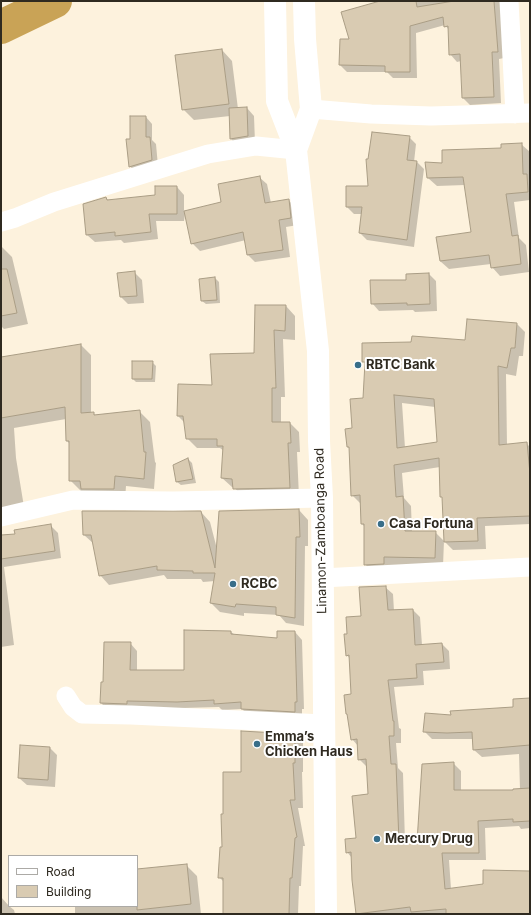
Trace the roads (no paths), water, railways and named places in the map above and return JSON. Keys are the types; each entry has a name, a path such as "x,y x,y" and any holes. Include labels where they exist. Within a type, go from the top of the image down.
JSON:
{"highway":[{"name":"Linamon-Zamboanga Road","path":"275,1 277,101 296,150 318,351 319,441 322,498 326,914"},
{"name":"Linamon-Zamboanga Road","path":"296,150 311,109 305,39 304,1"}],"street":[{"path":"311,109 371,114 431,116 523,114 509,1"},
{"path":"1,222 15,218 54,202 208,154 256,146 296,150"},
{"path":"1,517 73,500 173,502 322,498"},
{"path":"322,578 530,567"},
{"path":"66,696 73,707 82,714 324,724"}],"waterway":[{"path":"1,27 55,1"}],"place":[{"name":"RBTC Bank","path":"358,365"},
{"name":"Casa Fortuna","path":"381,524"},
{"name":"RCBC","path":"233,584"},
{"name":"Emma’s Chicken Haus","path":"257,744"},
{"name":"Mercury Drug","path":"377,839"}]}
